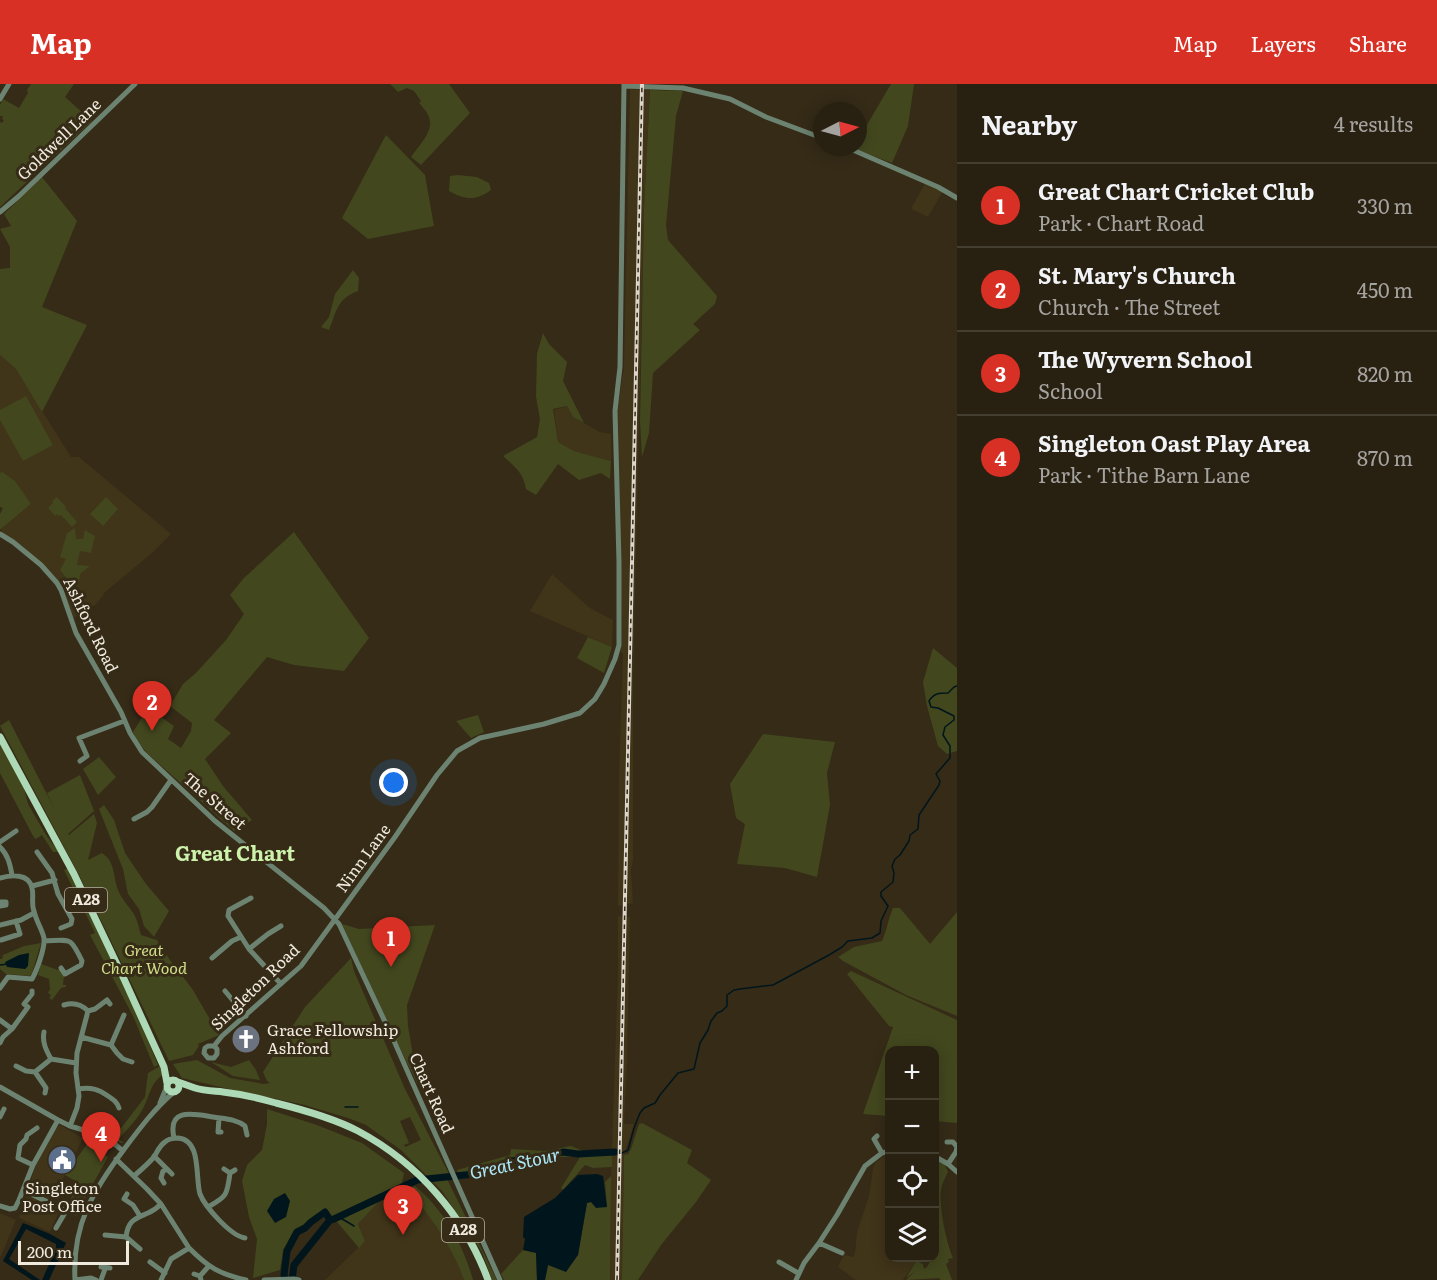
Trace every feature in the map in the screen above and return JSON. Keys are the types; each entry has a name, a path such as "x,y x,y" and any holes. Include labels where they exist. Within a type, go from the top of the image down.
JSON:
{"main road":[{"name":"A28","path":"0,737 74,874 164,1067 167,1085"},
{"name":"A28","path":"164,1067 177,1082 196,1088 274,1102 328,1119 358,1131 395,1154 429,1185 454,1215 482,1263 488,1280"},
{"path":"171,1080 177,1082 178,1088 170,1091 167,1085 171,1080"},
{"name":"A28","path":"175,1091 196,1088"}],"street":[{"path":"0,99 9,84"},
{"name":"Goldwell Lane","path":"0,212 20,196 135,84"},
{"path":"624,85 686,89 730,99 766,117 813,135"},
{"name":"Ninn Lane","path":"335,919 437,775 457,751 480,738 544,724 580,713 595,699 615,659 619,645 620,562 615,411 620,367 624,85"},
{"path":"867,156 938,187 957,198"},
{"name":"Ashford Road","path":"0,534 35,560 57,583 76,633 121,712"},
{"name":"The Street","path":"121,712 142,752 215,821 335,919"},
{"path":"80,761 87,756 79,738 124,721"},
{"path":"134,819 150,809 171,780"},
{"path":"0,842 16,831"},
{"path":"0,847 9,861 12,875"},
{"path":"37,852 48,866 58,894 72,919 71,924 61,928"},
{"path":"0,878 12,875 25,878 32,886 33,909 44,941 32,979 8,977 0,988"},
{"path":"32,886 54,880"},
{"path":"247,899 228,912 229,918 249,949 280,984"},
{"path":"0,925 34,913"},
{"name":"Singleton Road","path":"214,1046 222,1036 301,966 335,919"},
{"name":"Chart Road","path":"335,919 394,1041 500,1280"},
{"path":"0,939 20,934 16,921"},
{"path":"249,949 268,934 282,927"},
{"path":"213,955 241,937"},
{"path":"44,941 68,940 74,944 82,961 81,965 65,974 61,968"},
{"path":"0,1043 28,1007 24,1004 32,991"},
{"path":"225,991 246,1016"},
{"path":"88,1011 107,1000"},
{"path":"64,1005 79,1004 88,1011"},
{"path":"70,1126 78,1102 76,1063 88,1011"},
{"path":"111,1045 124,1015"},
{"path":"0,1020 12,1029"},
{"path":"42,1035 51,1059"},
{"path":"81,1037 111,1045 123,1059 132,1062"},
{"path":"16,1066 35,1072 51,1059 76,1063"},
{"path":"35,1072 46,1088 45,1093"},
{"path":"159,1105 167,1085"},
{"path":"0,1087 58,1120 100,1135 123,1150"},
{"path":"78,1089 96,1089 119,1103"},
{"path":"96,1280 91,1278 75,1280 74,1263 82,1221 101,1181 123,1150 159,1105 175,1091"},
{"path":"0,1117 4,1109"},
{"path":"174,1138 174,1123 177,1118 190,1113 247,1124 247,1135"},
{"path":"219,1118 218,1132 221,1132"},
{"path":"0,1206 15,1208 33,1165 58,1120"},
{"path":"33,1165 18,1158 20,1145 27,1135 37,1128"},
{"path":"134,1176 165,1142 174,1138 182,1138 192,1147 195,1154 200,1194 208,1207 239,1237 245,1238"},
{"path":"874,1138 882,1153"},
{"path":"948,1164 957,1150 951,1140"},
{"path":"796,1280 798,1273 866,1166 885,1152"},
{"path":"154,1156 169,1172 163,1171 161,1178 164,1183"},
{"path":"939,1159 957,1172"},
{"path":"116,1160 161,1204 189,1248 208,1267 227,1277 246,1280"},
{"path":"208,1207 220,1200 226,1193 233,1171 224,1169"},
{"path":"23,1190 66,1211 56,1228"},
{"path":"127,1194 124,1199 133,1205 140,1216"},
{"path":"126,1237 129,1225 161,1204"},
{"path":"109,1234 126,1237 136,1243 140,1249"},
{"path":"819,1243 842,1253"},
{"path":"161,1280 171,1259 189,1248"},
{"path":"833,1257 835,1250"},
{"path":"150,1262 165,1273"},
{"path":"781,1265 798,1273"},
{"path":"198,1277 208,1267"},
{"path":"101,1280 105,1268"},
{"path":"264,1280 291,1279"}],"shaded area":[{"path":"630,89 650,90 644,209 633,682 633,860 631,869 633,903 618,906 623,653 620,652 622,642 617,414 624,366"},
{"path":"926,182 943,191 928,217 911,209"},
{"path":"0,355 16,369 71,457 79,457 171,534 104,593 95,605 74,618 63,589 31,554 1,529 31,504 1,471 0,474"},
{"path":"567,406 573,417 600,432 611,434 611,461 574,451 558,442 554,410"},
{"path":"552,574 590,608 613,620 612,647 530,611"},
{"path":"618,916 630,917 624,1124 634,1124 624,1155 622,1280 610,1280 611,1176"},
{"path":"60,1125 81,1137 84,1136 50,1201 58,1214 50,1232 19,1218 37,1161 55,1129"},
{"path":"885,1156 885,1262 915,1262 903,1280 856,1280 838,1267 844,1255 853,1257 855,1253 857,1232 869,1196 873,1169 875,1163"},
{"path":"383,1197 417,1201 439,1229 458,1261 464,1280 325,1280 365,1241 358,1224"},
{"path":"0,1213 16,1220 0,1258"}],"green space":[{"path":"31,84 74,84 65,97 92,121 0,207 0,122 4,120 3,116 0,116 0,105 3,99 19,108"},
{"path":"390,84 449,84 470,113 421,165 411,157 428,132 430,121 428,115 414,91 407,88 398,92"},
{"path":"891,84 914,84 908,126 892,163 867,153 867,125"},
{"path":"650,90 683,91 676,116 666,225 668,240 717,296 715,304 693,324 700,330 653,373 649,433 642,457 640,422 644,209"},
{"path":"386,135 425,175 434,226 368,239 342,218"},
{"path":"450,176 477,177 489,183 491,190 475,198 465,198 455,194 449,191"},
{"path":"42,177 77,221 42,307 87,325 42,412 16,369 0,355 0,269 10,268 10,247 0,229 11,226 4,214"},
{"path":"353,270 359,278 358,291 342,302 329,330 321,327 329,317 335,294"},
{"path":"543,333 549,344 567,362 563,381 584,423 573,417 567,406 553,409 558,442 574,451 611,461 610,479 601,473 579,480 558,464 536,495 526,489 521,474 503,456 537,437 540,419 536,397 537,354"},
{"path":"26,396 53,445 23,461 0,420 0,410"},
{"path":"1,471 15,481 31,504 0,529 0,514 3,508 0,507"},
{"path":"57,497 77,522 72,527 61,515 55,516 48,508"},
{"path":"106,497 118,509 103,526 90,514"},
{"path":"75,528 76,539 83,539 85,530 95,536 91,553 80,551 77,565 90,566 80,574 79,583 74,587 60,570 66,559 60,557 67,533"},
{"path":"294,532 369,638 344,671 294,665 267,657 214,720 231,733 205,759 223,786 252,820 234,831 147,753 133,732 148,708 174,726 168,739 181,748 191,731 192,723 170,706 183,684 226,640 244,614 230,595 244,578"},
{"path":"588,637 612,647 604,673 577,658"},
{"path":"933,648 957,668 957,751 947,754 938,746 923,682"},
{"path":"478,715 484,732 471,738 456,721"},
{"path":"9,720 54,808 47,793 80,775 94,811 68,834 94,814 97,823 88,860 102,853 109,860 118,891 135,916 141,935 157,940 193,990 219,1035 198,1044 193,1055 169,1061 80,877 0,726"},
{"path":"763,734 835,742 827,773 830,805 817,877 785,868 737,864 745,824 736,818 730,784"},
{"path":"0,743 23,784 28,804 59,852 53,852 42,835 36,839 33,836 0,773"},
{"path":"99,757 116,777 98,795 83,769"},
{"name":"Great Chart Wood","path":"104,805 114,820 125,853 146,884 169,911 154,937 144,926 139,909 128,894 123,869 99,809"},
{"path":"69,868 141,1024 158,1065 154,1067 133,1016 90,935 95,933 64,870"},
{"path":"893,908 900,908 930,944 957,912 957,1016 906,995 838,957 854,947 882,941"},
{"path":"342,924 359,929 435,925 407,1005 408,1026 418,1085 387,1022"},
{"path":"41,943 30,976 6,974 0,969 0,959 3,955 24,946"},
{"path":"351,958 354,971 405,1089 449,1174 447,1179 497,1280 492,1280 482,1252 442,1191 401,1150 366,1125 301,1104 182,1078 173,1064 197,1060 230,1078 270,1083 263,1072 305,1007","holes":["410,1117 421,1140 405,1147 404,1145 409,1143 400,1121"]},
{"path":"41,964 60,969 64,976 63,985 66,987 61,988 52,1000 48,993 49,979 38,975"},
{"path":"851,971 957,1020 957,1123 939,1121 939,1046 886,1046 893,1027 889,1026 847,974"},
{"path":"885,1050 885,1116 863,1114"},
{"path":"249,1060 260,1080 233,1076 211,1062 231,1067"},
{"path":"160,1066 163,1075 152,1087 139,1116 119,1139 124,1143 120,1143 115,1136 145,1097 148,1073"},
{"path":"267,1109 362,1143 404,1173 402,1183 382,1194 383,1197 358,1224 365,1241 359,1248 327,1210 294,1231 283,1250 280,1270 253,1278 257,1239 249,1217 242,1181 247,1165 262,1150 267,1124"},
{"path":"642,1123 692,1150 687,1163 711,1180 661,1245 638,1280 622,1280 624,1155 628,1154 631,1149 639,1124"},
{"path":"87,1144 108,1157 76,1216 65,1209 79,1183 65,1175"},
{"path":"571,1146 583,1151 612,1150 612,1167 593,1168 585,1165 563,1190 561,1188 580,1157 551,1158 461,1179 457,1170 510,1155 511,1149 545,1151"},
{"path":"939,1161 944,1164 948,1172 942,1185 941,1206 953,1258 948,1259 949,1262 946,1264 952,1280 939,1278 906,1280 914,1272 906,1278 916,1262 921,1262 924,1269 930,1262 939,1262"},
{"path":"611,1176 610,1280 545,1280 548,1265 578,1255 587,1203 607,1207 605,1182"},
{"path":"415,1186 435,1206 451,1228 464,1254 473,1280 464,1280 444,1238 417,1201 387,1198"},
{"path":"523,1250 536,1252 537,1280 504,1280 501,1274"}],"water":[{"path":"29,953 28,966 25,969 7,967 5,962"},
{"path":"578,1175 603,1176 607,1207 596,1208 591,1202 587,1203 578,1255 566,1272 548,1265 545,1280 537,1280 536,1253 523,1250 524,1217 555,1198"},
{"path":"285,1193 290,1201 286,1217 275,1223 267,1211 274,1199"},
{"path":"23,1223 66,1243 49,1280 42,1280 56,1249 56,1244 26,1229 9,1259 40,1280 32,1280 3,1261"}],"waterway":[{"name":"Great Stour","path":"615,1152 622,1153 628,1150 634,1128 644,1108 655,1103 678,1073 694,1069 700,1043 711,1021 727,1006 727,995 734,990 773,985 829,955 848,941 872,938 880,933 881,921 888,906 881,892 893,882 892,866 895,859 909,841 910,835 918,829 919,815 939,785 940,781 936,774 950,758 950,746 943,735 945,727 954,720 954,716 931,707 929,701 935,695 948,693 957,686"},
{"path":"0,965 8,964"},
{"path":"345,1107 358,1107"},
{"name":"Great Stour","path":"286,1280 284,1275 287,1251 297,1232 325,1212 330,1220 334,1219 417,1180 475,1174 510,1161 538,1159 563,1152 578,1154 615,1152"},
{"path":"334,1219 339,1217 354,1226"},
{"path":"292,1280 294,1265 330,1220"}],"railway":[{"path":"617,1280 642,84"}],"place":[{"name":"St. Mary's Church","path":"152,731"},
{"name":"Great Chart Cricket Club","path":"391,967"},
{"name":"Grace Fellowship Ashford","path":"246,1039"},
{"name":"Singleton Post Office","path":"62,1160"},
{"name":"Singleton Oast Play Area","path":"101,1162"},
{"name":"The Wyvern School","path":"403,1235"}],"district":[{"name":"Great Chart","path":"235,854"}]}
